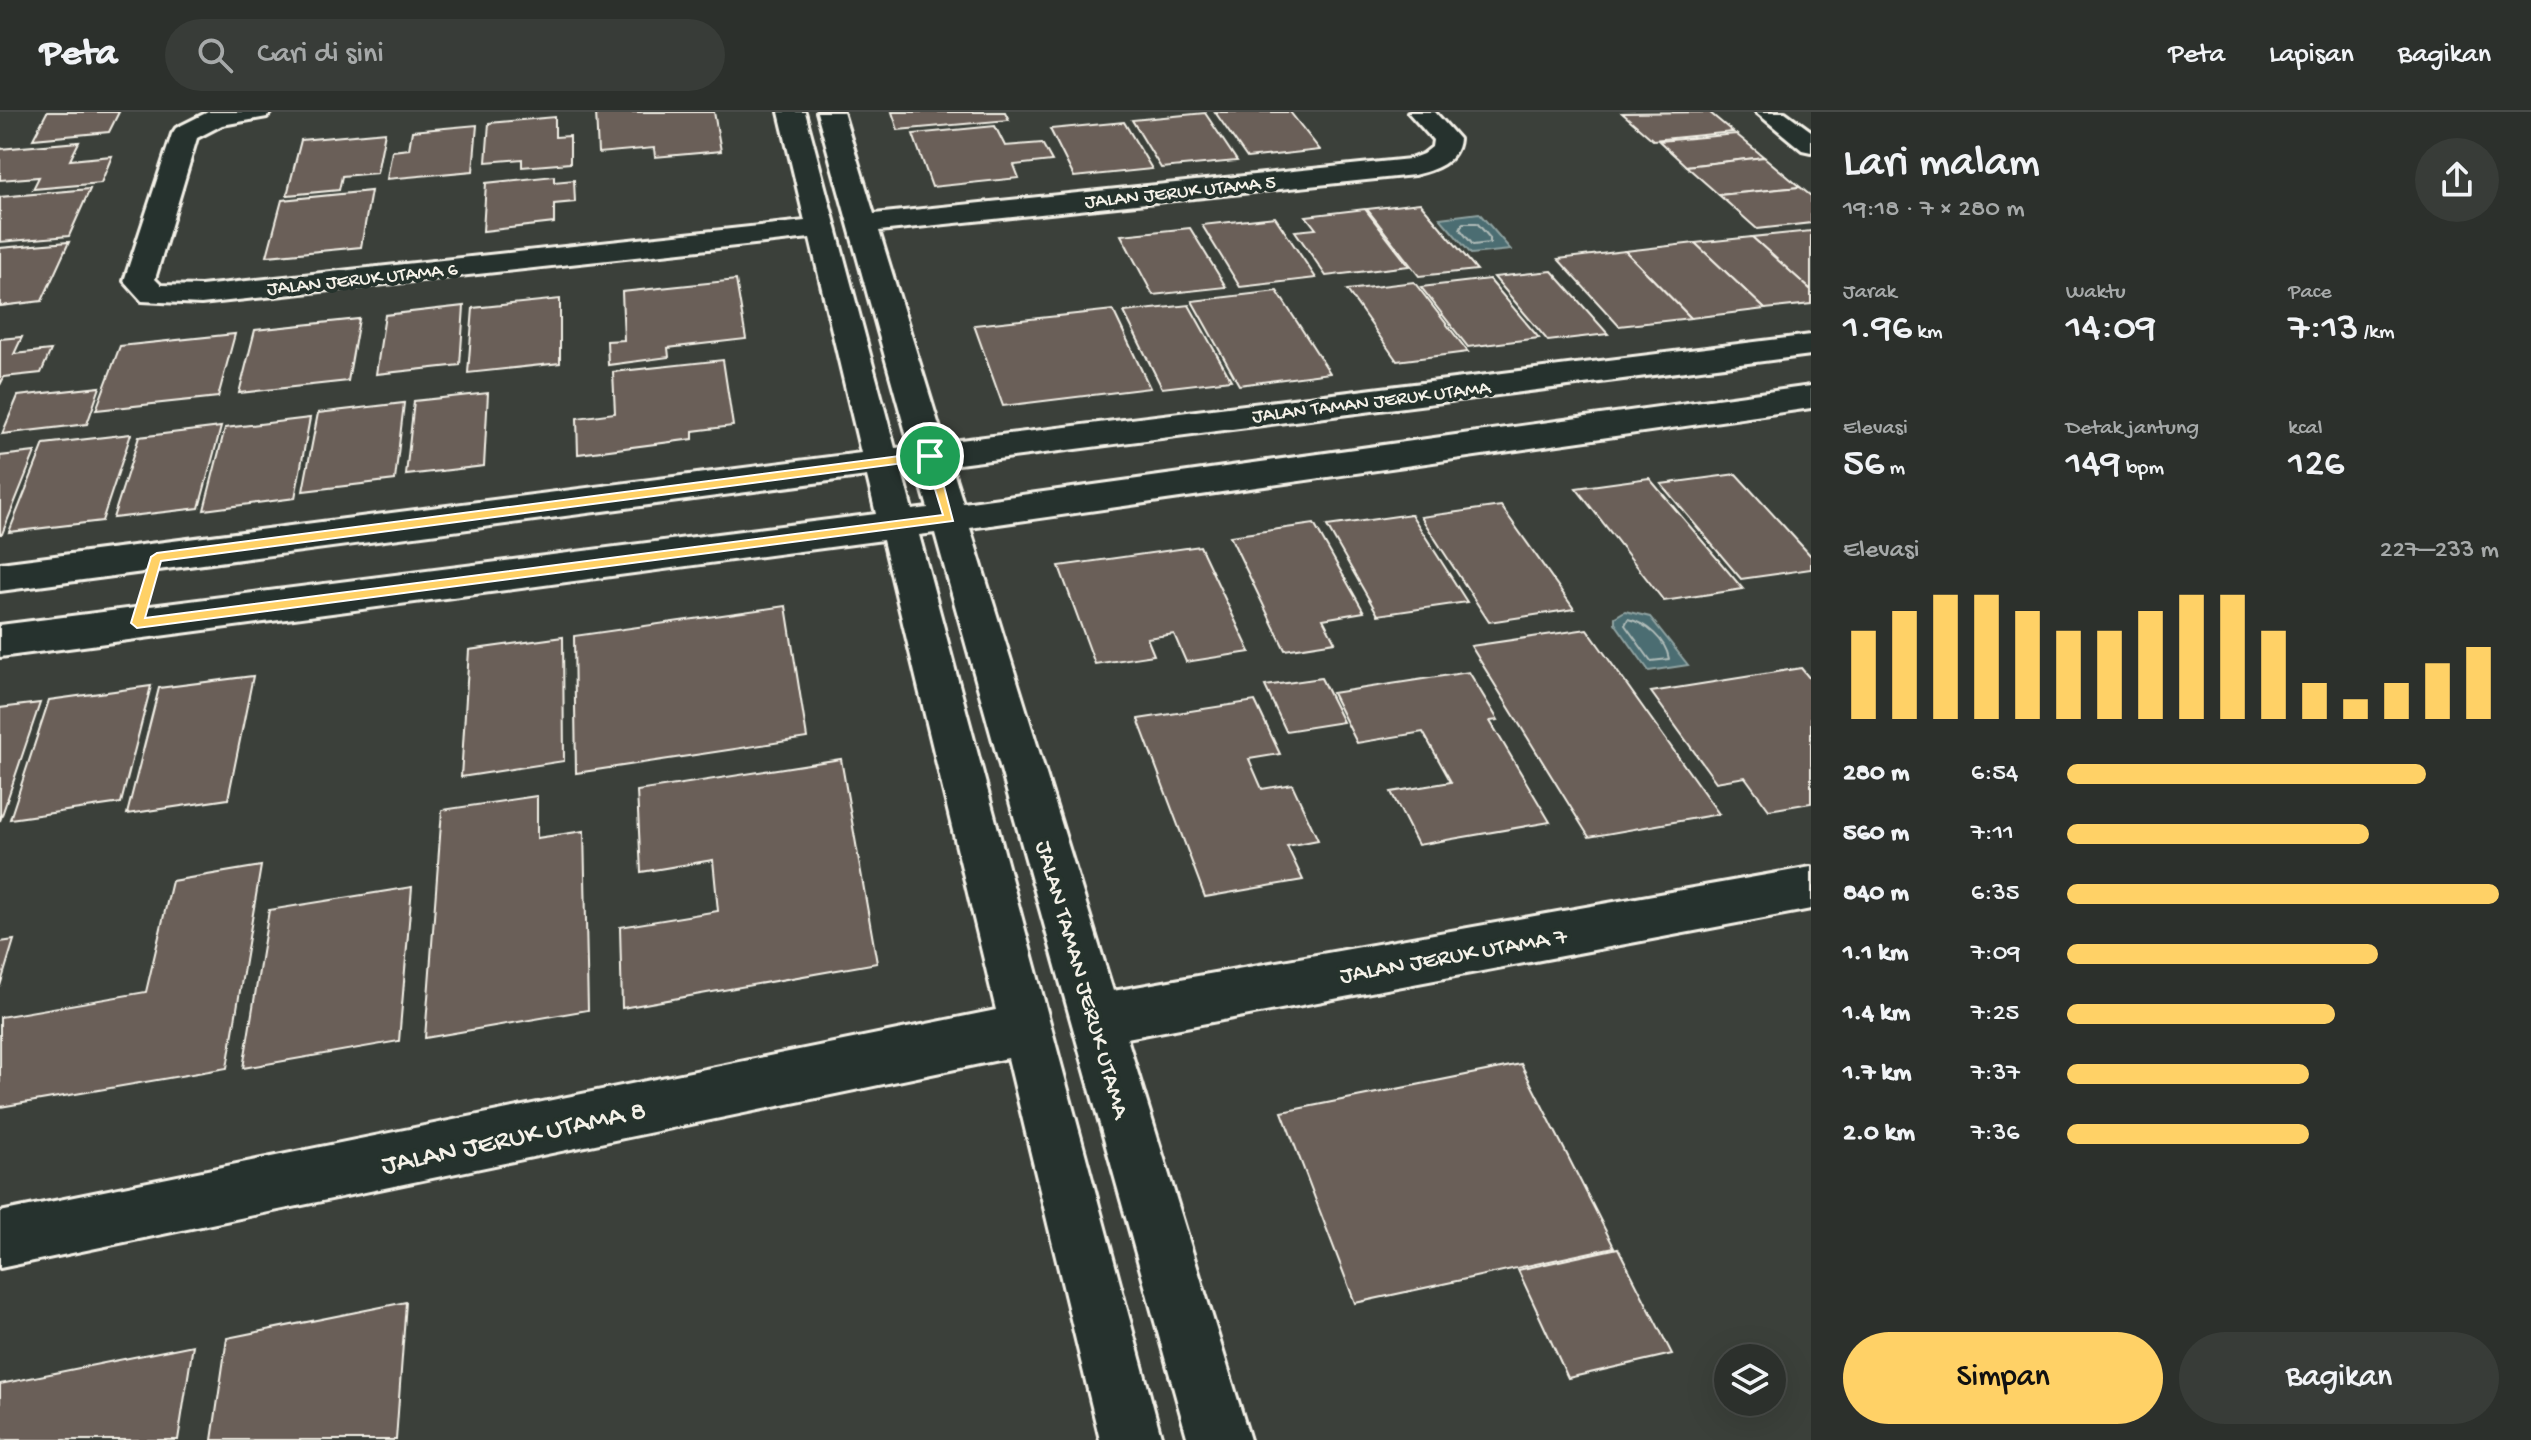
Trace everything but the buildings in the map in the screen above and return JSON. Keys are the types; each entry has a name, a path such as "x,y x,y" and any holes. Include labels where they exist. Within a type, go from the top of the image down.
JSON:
{"street":[{"name":"JALAN JERUK UTAMA 6","path":"258,112 215,118 185,134 139,281 153,294 201,295 842,226"},
{"name":"JALAN TAMAN JERUK UTAMA","path":"792,112 842,226 930,456 1219,1440"},
{"name":"JALAN TAMAN JERUK UTAMA","path":"830,112 842,226 882,464 1131,1440"},
{"name":"JALAN JERUK UTAMA 5","path":"842,226 1414,167 1433,160 1445,149 1446,139 1421,112"},
{"path":"1769,112 1811,144"},
{"name":"JALAN TAMAN JERUK UTAMA","path":"0,577 1811,345"},
{"path":"0,641 949,518 1811,397"},
{"path":"137,623 157,557"},
{"name":"JALAN JERUK UTAMA 7","path":"1096,1019 1811,888"},
{"name":"JALAN JERUK UTAMA 8","path":"0,1240 1026,1029"}],"water":[{"path":"1479,213 1511,250 1471,254 1440,218"},
{"path":"1625,611 1650,617 1688,665 1649,671 1615,623 1615,617"}],"route":[{"path":"930,456 949,518 137,623 157,557 930,456"}]}
